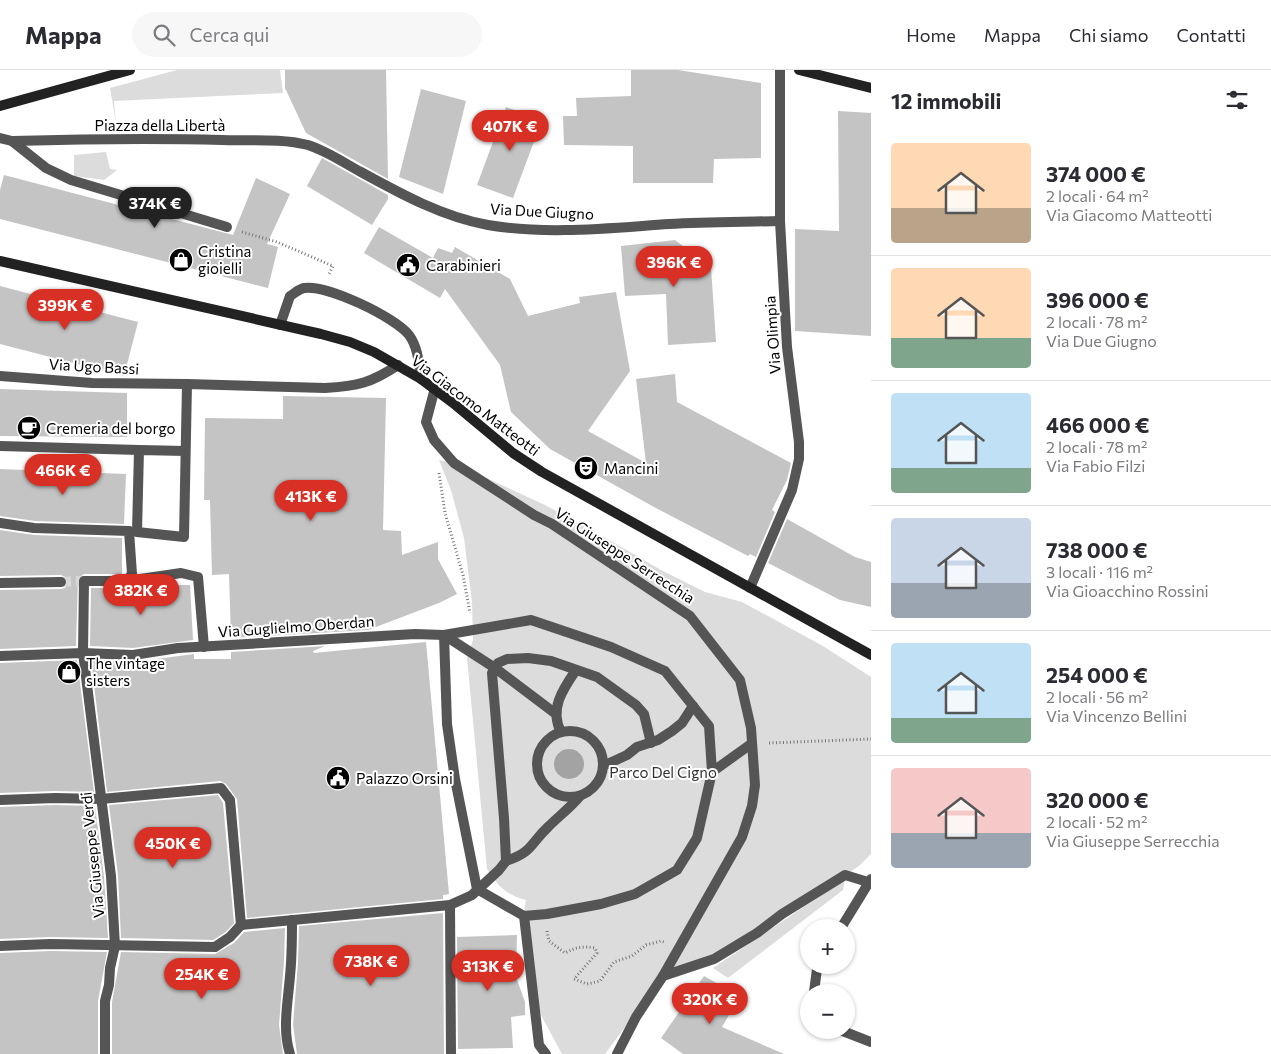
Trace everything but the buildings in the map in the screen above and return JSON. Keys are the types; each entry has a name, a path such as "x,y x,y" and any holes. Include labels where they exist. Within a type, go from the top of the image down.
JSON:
{"main road":[{"path":"0,106 130,70"},
{"path":"799,70 871,88"},
{"name":"Via Giacomo Matteotti","path":"0,261 350,342 374,352 435,388 488,434 527,463 871,655"}],"street":[{"name":"Via Olimpia","path":"750,588 792,490 798,468 798,442 787,347 780,221 780,70"},
{"name":"Piazza della Libertà","path":"0,138 12,141 136,138 252,140 293,143 319,150"},
{"path":"12,141 46,168 71,180 227,227"},
{"name":"Via Due Giugno","path":"319,150 377,181 443,212 501,227 544,230 601,229 689,223 780,221"},
{"path":"280,325 290,296 304,288 322,291 363,304 387,317 408,334 416,349 421,379"},
{"name":"Via Ugo Bassi","path":"0,376 92,383 325,388 347,386 373,380 398,365"},
{"path":"139,450 137,532 184,537 187,384"},
{"name":"Via Giuseppe Serrecchia","path":"435,388 426,422 434,440 454,463 534,515 552,524 690,616 740,680 751,728 755,785 752,806 742,837 663,976 636,1017 617,1054"},
{"path":"0,446 185,451"},
{"path":"0,523 34,528 128,531 132,574 127,581"},
{"path":"127,581 181,573 198,577 204,647"},
{"name":"Via Giuseppe Verdi","path":"105,1054 105,1001 109,985 110,968 116,946 112,876 83,654 83,581 127,581"},
{"path":"0,583 61,582"},
{"name":"Via Guglielmo Oberdan","path":"0,656 133,655 178,648 415,634 444,635 531,620 611,647 664,671 708,726 712,772"},
{"path":"444,635 495,668 556,714"},
{"path":"444,635 447,724 474,893"},
{"path":"506,861 492,673 498,663 507,659 528,658 551,661 597,678 636,705 644,714 651,743"},
{"path":"561,732 557,724 556,714 561,692 576,670"},
{"path":"603,766 637,747 658,740 682,723 693,706"},
{"path":"569,730 580,732 590,737 598,745 602,755 603,766 601,776 589,792 580,796 568,797 552,792 540,780 536,769 540,747 548,738 561,732 569,730"},
{"path":"474,893 524,916 543,915 601,904 635,894 677,870 697,838 712,772 751,744"},
{"path":"0,800 102,799 221,788 230,800 241,924"},
{"path":"0,946 50,944 215,947 230,937 241,924 450,905 474,893 506,861 518,857 531,848 547,828 580,796"},
{"path":"663,976 714,959 845,875 870,880 847,919"},
{"path":"450,905 451,1054"},
{"path":"524,916 539,1045 546,1054"},
{"path":"290,1054 286,1030 286,1013 292,920"},
{"path":"855,1036 871,1042"}],"path":[{"path":"227,227 277,242 333,266 322,291"},
{"path":"434,440 445,513 463,575 473,630"},
{"path":"751,744 871,739"},
{"path":"543,915 549,941 564,953 575,947 595,948 597,954 574,979 587,984 600,981 614,962 632,956 646,945 660,941 678,948"}],"green space":[{"path":"177,70 280,70 283,93 114,101 116,123 110,88"},
{"path":"106,152 110,169 117,170 104,180 74,176 74,155"},
{"name":"Parco Del Cigno","path":"439,460 454,463 545,505 661,570 705,592 742,602 823,646 871,677 871,854 859,866 725,952 663,976 605,1054 562,1054 541,1015 528,965 522,924 526,900 503,889 487,869 467,658 473,640 472,602 464,538 451,490"},
{"path":"845,879 843,890 805,919 800,919 800,923 728,978 713,968"}],"shaded area":[{"path":"569,749 580,753 584,764 580,775 569,779 558,775 554,764 558,753"}],"tunnel":[{"path":"61,582 82,581"}],"place":[{"name":"Cristina gioielli","path":"181,260"},
{"name":"Carabinieri","path":"408,265"},
{"name":"Cremeria del borgo","path":"29,428"},
{"name":"Mancini","path":"586,468"},
{"name":"The vintage sisters","path":"69,672"},
{"name":"Palazzo Orsini","path":"338,778"}]}
